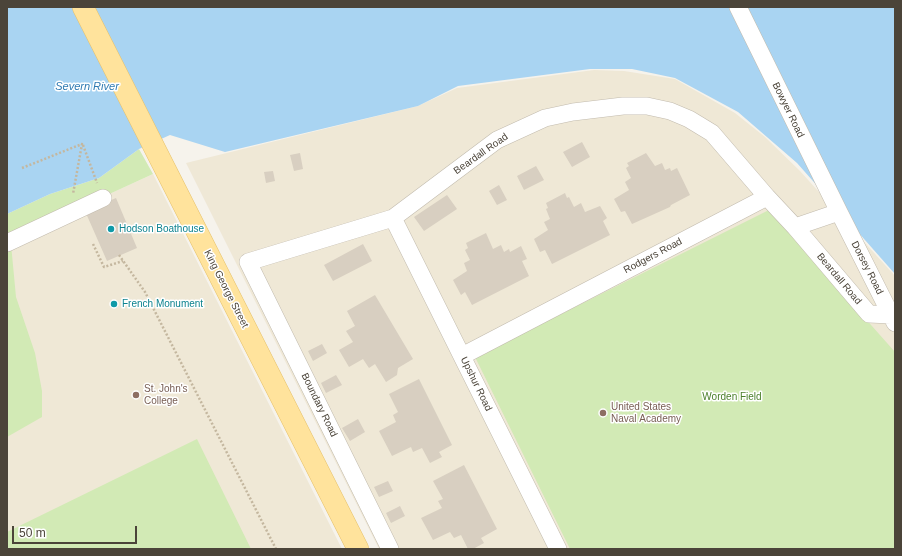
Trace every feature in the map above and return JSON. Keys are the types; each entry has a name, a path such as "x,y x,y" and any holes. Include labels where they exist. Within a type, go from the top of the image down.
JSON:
{"main road":[{"name":"King George Street","path":"83,7 358,549"}],"street":[{"name":"Bowyer Road","path":"738,7 839,212"},
{"name":"Beardall Road","path":"248,262 393,218 497,140 545,118 573,112 623,106 647,106 670,111 689,119 712,133 767,196"},
{"path":"767,196 796,227 839,212"},
{"name":"Rodgers Road","path":"462,356 767,196"},
{"path":"7,242 103,198"},
{"name":"Dorsey Road","path":"839,212 893,319"},
{"name":"Upshur Road","path":"393,218 558,549"},
{"name":"Beardall Road","path":"796,227 869,314 893,319"},
{"name":"Boundary Road","path":"248,262 390,549"}],"path":[{"path":"22,168 82,144"},
{"path":"82,144 103,198"},
{"path":"69,214 82,144"},
{"path":"93,244 104,267 123,261"},
{"path":"119,255 145,292 276,549"}],"shaded area":[{"name":"United States Naval Academy","path":"594,70 624,71 675,79 735,113 765,137 800,171 895,276 895,549 379,549 186,163 418,106 457,88"},
{"name":"St. John's College","path":"153,174 342,549 7,549 7,241"}],"green space":[{"path":"139,149 153,174 7,241 7,214 50,194 99,178"},
{"name":"Worden Field","path":"769,210 895,352 895,549 570,549 475,357"},
{"path":"11,244 16,297 35,353 42,391 42,417 7,437 7,246"},
{"path":"197,439 251,549 7,549 7,532"}],"water":[{"name":"Severn River","path":"7,7 895,7 895,274 797,163 738,112 675,78 632,69 590,69 458,86 418,106 225,152 170,135 139,149 99,178 50,194 7,214"}],"building":[{"path":"582,142 590,157 572,167 563,152"},
{"path":"300,153 303,169 294,171 290,155"},
{"path":"646,153 655,166 662,163 665,170 670,168 671,171 677,168 690,195 671,205 670,207 632,224 625,211 621,212 614,199 629,190 625,182 631,178 626,168 629,166 627,163"},
{"path":"536,166 544,180 524,190 517,176"},
{"path":"273,171 275,181 266,183 264,172"},
{"path":"499,185 507,200 497,205 489,191"},
{"path":"565,193 567,198 569,197 574,207 581,203 585,212 600,206 607,218 603,221 610,235 552,264 545,250 540,252 534,239 548,230 544,222 550,219 546,209 548,208 546,203"},
{"path":"447,195 457,209 424,231 414,217"},
{"name":"Hodson Boathouse","path":"116,198 137,248 107,261 85,211"},
{"path":"486,233 493,249 501,245 504,252 509,249 510,252 521,246 527,259 522,261 529,276 472,305 465,292 461,295 453,280 467,271 464,263 470,260 465,250 468,248 466,243"},
{"path":"363,244 372,261 333,281 324,265"},
{"path":"375,295 413,359 398,368 397,375 386,382 375,364 369,368 363,359 349,367 339,350 353,342 346,331 355,326 347,311"},
{"path":"322,344 327,353 313,361 308,351"},
{"path":"336,375 342,385 326,393 321,383"},
{"path":"419,379 452,445 439,452 442,457 430,463 422,448 413,452 411,447 392,456 379,431 396,422 393,415 398,412 389,394"},
{"path":"358,419 365,432 350,441 342,428"},
{"path":"464,465 497,529 481,538 484,543 473,549 468,549 461,535 454,538 450,532 433,540 421,518 442,508 438,501 443,499 433,481"},
{"path":"388,481 393,491 379,497 374,487"},
{"path":"400,506 405,516 391,523 386,513"}],"place":[{"name":"Hodson Boathouse","path":"111,229"},
{"name":"French Monument","path":"114,304"},
{"name":"St. John's College","path":"136,395"},
{"name":"United States Naval Academy","path":"603,413"}]}
